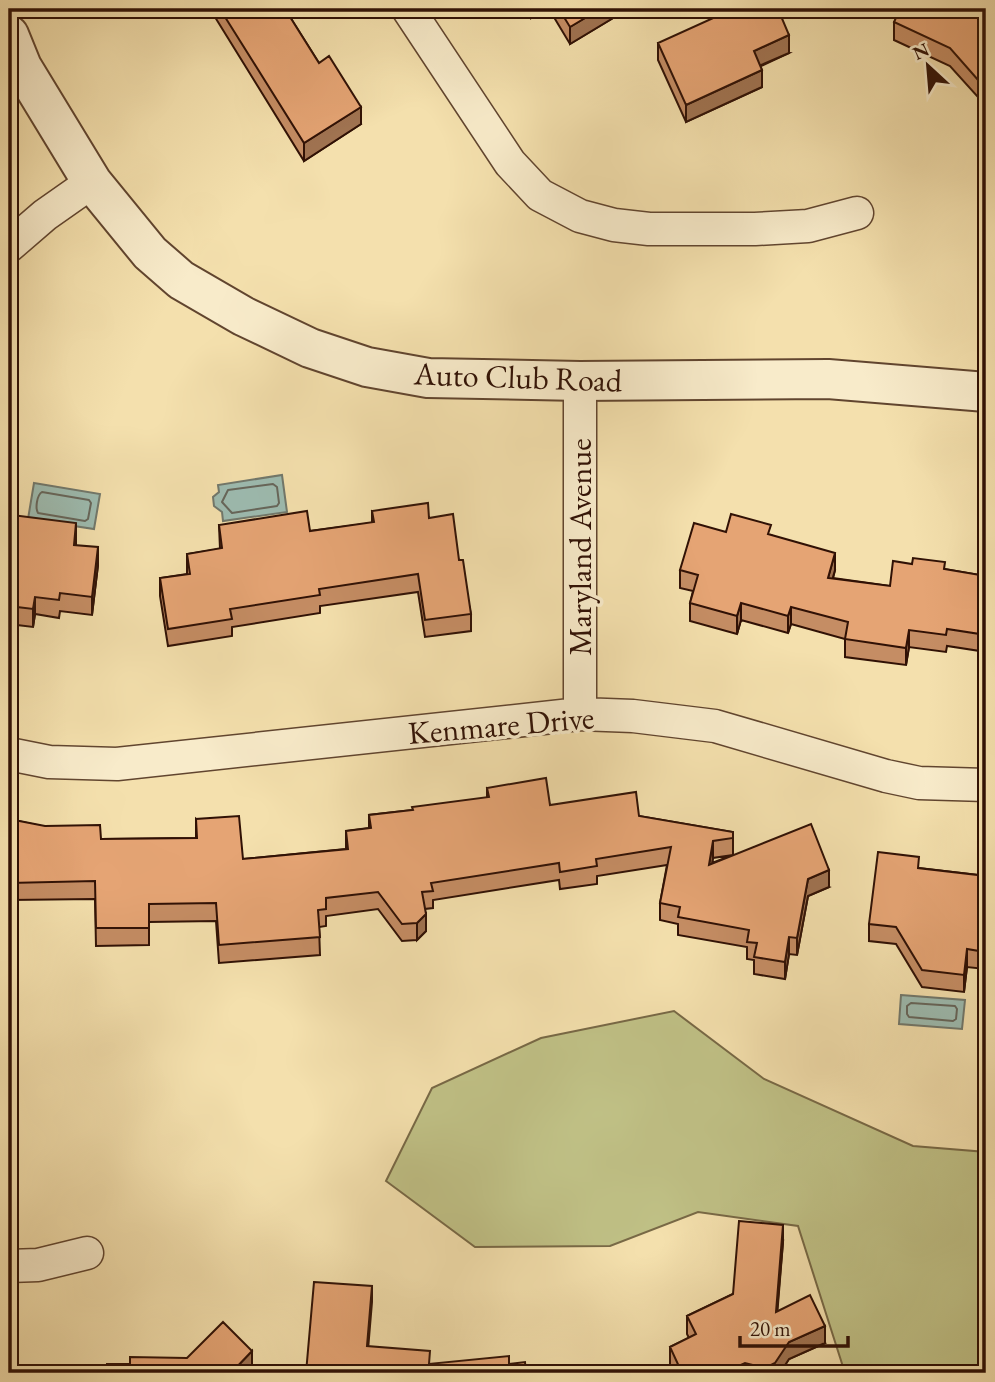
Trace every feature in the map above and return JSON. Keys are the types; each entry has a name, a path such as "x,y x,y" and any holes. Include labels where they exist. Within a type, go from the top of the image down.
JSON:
{"street":[{"path":"408,9 510,163 540,195 580,216 614,225 649,229 755,229 808,226 857,213"},
{"name":"Auto Club Road","path":"9,36 22,67 92,183 150,253 181,280 243,316 310,348 367,367 428,378 580,381 828,379 986,392"},
{"path":"9,246 45,215 92,183"},
{"name":"Maryland Avenue","path":"580,381 580,714"},
{"name":"Kenmare Drive","path":"9,754 49,762 117,764 580,714 633,716 715,726 919,783 986,785"},
{"path":"9,1266 38,1265 87,1253"}],"green space":[{"path":"674,1011 764,1079 913,1146 986,1152 986,1373 845,1373 798,1226 698,1212 610,1246 475,1247 386,1181 432,1088 541,1038"}],"water":[{"path":"282,475 287,512 223,521 222,512 214,506 213,497 219,492 218,485"},
{"path":"34,483 100,494 94,529 28,519"},
{"path":"901,995 965,1000 962,1029 899,1024"}],"building":[{"path":"220,9 285,9 319,63 329,56 361,107 304,143"},
{"path":"559,9 600,9 570,27"},
{"path":"733,9 778,9 789,35 754,51 762,70 686,105 658,43"},
{"path":"900,9 986,9 986,89 950,48 894,22"},
{"path":"428,503 429,518 453,514 459,560 463,560 471,614 425,620 418,574 319,589 320,595 230,609 232,619 168,629 160,578 190,574 187,554 222,548 219,525 307,511 310,531 374,522 372,511"},
{"path":"731,514 771,525 768,534 835,553 828,578 890,586 893,561 912,564 913,558 945,562 944,569 986,576 980,634 947,629 946,635 909,630 906,648 845,639 848,622 791,607 788,616 741,603 737,616 690,603 698,575 680,570 694,523 726,532"},
{"path":"12,515 76,523 74,545 98,547 92,597 60,593 59,600 35,597 33,609 9,606 9,541"},
{"path":"546,778 550,805 636,792 639,816 733,832 733,838 713,841 709,865 811,824 829,870 808,879 797,938 789,937 785,962 754,957 757,943 747,942 749,930 678,917 680,907 660,903 671,847 596,859 597,866 560,872 559,863 431,883 433,891 422,892 426,914 417,923 402,924 378,892 326,898 326,909 318,910 320,937 219,945 216,903 149,904 149,928 96,928 95,881 9,883 9,819 45,826 100,825 101,839 197,838 196,819 239,816 243,859 348,849 346,831 371,828 369,815 489,797 487,788"},
{"path":"878,852 919,857 918,868 986,876 985,952 967,949 964,975 922,970 896,927 869,924"},
{"path":"739,1221 783,1225 776,1312 810,1295 825,1326 789,1342 775,1363 765,1368 745,1363 723,1373 715,1373 711,1366 696,1373 682,1373 670,1347 696,1334 687,1316 733,1294"},
{"path":"314,1282 372,1286 367,1346 430,1351 429,1364 509,1356 509,1364 525,1362 526,1373 306,1373"},
{"path":"223,1322 252,1351 231,1373 107,1373 107,1364 130,1364 130,1357 187,1358"},
{"path":"9,1358 15,1373 9,1373"}]}
